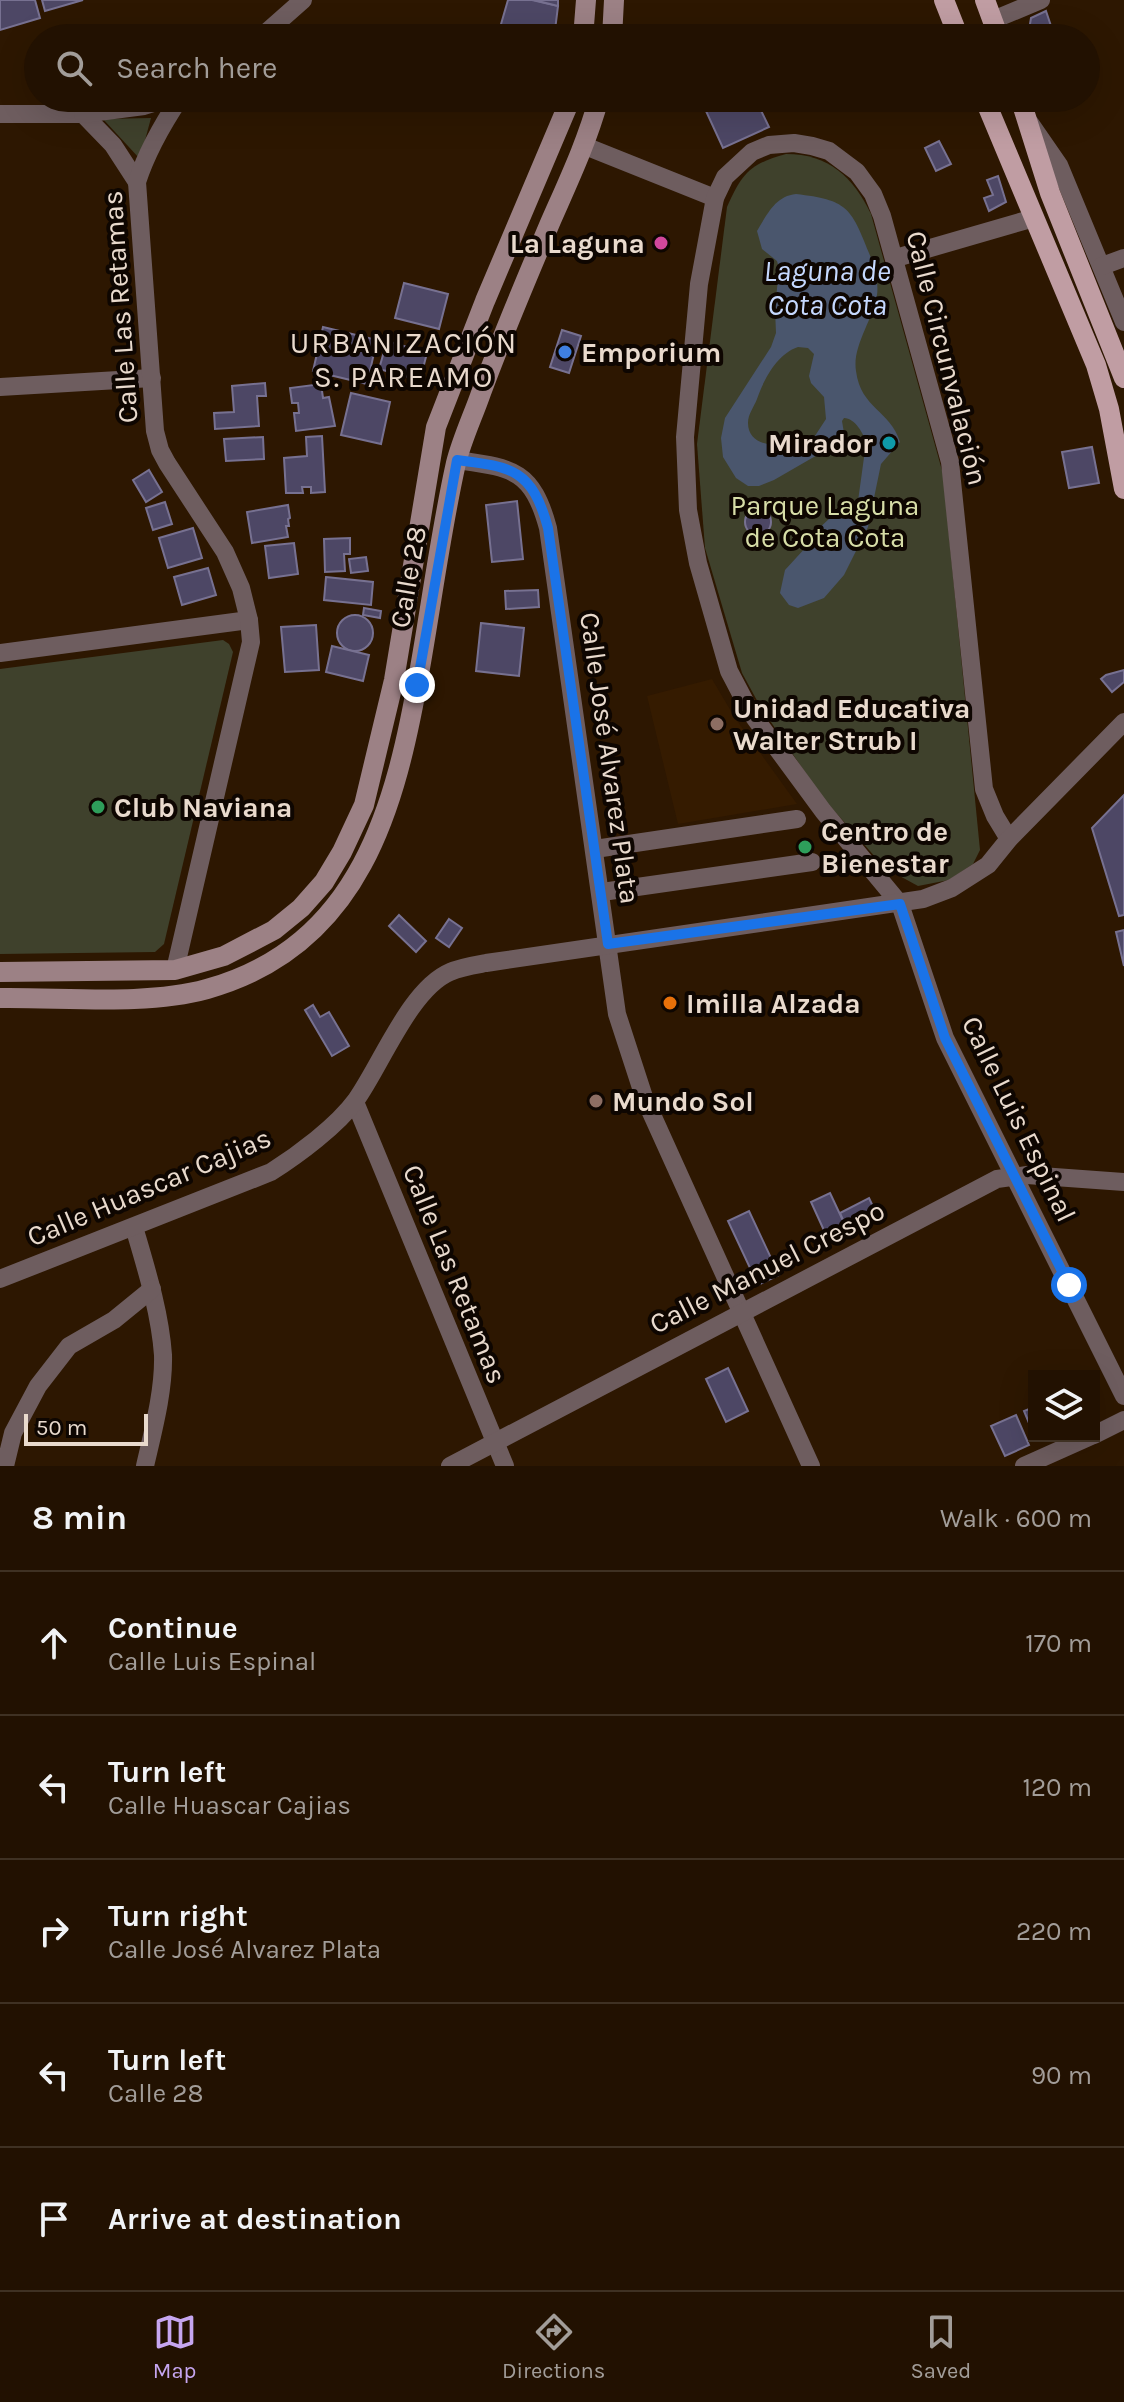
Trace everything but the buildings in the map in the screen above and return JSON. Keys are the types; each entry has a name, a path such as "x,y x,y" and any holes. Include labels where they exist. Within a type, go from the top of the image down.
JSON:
{"main road":[{"path":"584,24 586,0"},
{"path":"613,24 614,0"},
{"path":"944,0 953,24"},
{"path":"985,0 994,24"},
{"name":"Calle 28","path":"0,972 175,970 224,956 274,930 301,908 324,882 364,805 394,680 436,427 565,112"},
{"name":"Calle 28","path":"0,998 153,998 179,995 234,979 281,954 304,938 340,901 364,863 386,816 402,760 457,460 501,338 585,146 595,112"},
{"path":"990,112 1096,365 1109,409 1124,489"},
{"path":"1024,112 1050,193 1124,378"},
{"path":"430,455 457,460"},
{"path":"394,680 417,685"},
{"path":"342,852 364,863"},
{"path":"175,970 179,995"},
{"path":"58,971 58,997"}],"street":[{"path":"276,24 303,0"},
{"path":"1004,24 1041,0"},
{"path":"0,114 98,112"},
{"name":"Calle Las Retamas","path":"171,112 144,160 137,182 155,431 160,450 225,552 241,588 251,642 175,970"},
{"path":"83,114 113,145 137,182"},
{"path":"1027,120 1059,165 1124,322"},
{"name":"Calle Circunvalación","path":"900,904 823,811 751,713 729,671 698,563 688,510 685,437 698,297 715,198 725,177 739,163 752,152 769,145 794,143 829,151 866,182 882,216 950,462 984,789 1009,839"},
{"path":"585,146 715,198"},
{"path":"896,258 1034,218"},
{"path":"1102,266 1124,258"},
{"path":"0,387 152,378"},
{"name":"Calle José Alvarez Plata","path":"457,460 500,466 524,477 542,503 551,543 617,1014 629,1057 644,1097 811,1466"},
{"path":"0,653 249,620"},
{"path":"900,904 952,888 988,865 1009,839 1124,722"},
{"path":"595,849 797,819"},
{"path":"602,892 812,862"},
{"name":"Calle Huascar Cajias","path":"0,1279 271,1172 298,1154 355,1102 402,1022 428,988 449,972 486,963 608,944 900,904"},
{"name":"Calle Luis Espinal","path":"900,904 945,1038 1124,1396"},
{"name":"Calle Las Retamas","path":"355,1102 505,1466"},
{"name":"Calle Manuel Crespo","path":"450,1466 997,1179 1015,1176 1124,1182"},
{"path":"134,1227 152,1289 163,1356 157,1413 145,1466"},
{"path":"5,1466 13,1433 38,1386 69,1346 114,1320 152,1289"},
{"path":"1100,1432 1124,1420"},
{"path":"1024,1466 1077,1442"}],"shaded area":[{"path":"712,679 735,718 797,804 678,824 647,696"}],"green space":[{"path":"151,118 140,159 103,119"},
{"name":"Parque Laguna de Cota Cota","path":"786,154 815,158 838,170 856,189 871,214 943,474 980,850 973,864 949,880 918,886 885,868 822,797 760,706 742,673 705,548 697,444 727,207 737,186 755,166"},
{"name":"Club Naviana","path":"223,640 233,652 164,944 155,952 0,954 0,669"}],"water":[{"name":"Laguna de Cota Cota","path":"789,196 813,196 837,203 851,216 863,238 877,279 877,290 857,352 856,371 864,394 890,423 900,442 881,464 868,527 844,575 824,598 798,608 789,605 780,593 785,570 815,532 830,518 858,501 866,443 863,435 855,424 844,418 845,439 759,486 748,486 736,478 723,457 721,438 725,418 771,347 776,333 779,268 777,261 762,249 757,231 772,207","holes":["808,348 814,354 809,376 811,383 824,397 826,419 811,442 772,445 755,439 748,420 768,376 790,350"]}],"place":[{"name":"La Laguna","path":"661,243"},
{"name":"Emporium","path":"565,352"},
{"name":"Mirador","path":"889,443"},
{"name":"Unidad Educativa Walter Strub I","path":"717,724"},
{"name":"Club Naviana","path":"98,807"},
{"name":"Centro de Bienestar","path":"805,847"},
{"name":"Imilla Alzada","path":"670,1003"},
{"name":"Mundo Sol","path":"596,1101"}],"district":[{"name":"URBANIZACIÓN S. PAREAMO","path":"404,360"}],"route":[{"path":"417,685 457,460 500,466 524,477 542,503 548,528 608,944 900,904 945,1038 1069,1285"}]}
